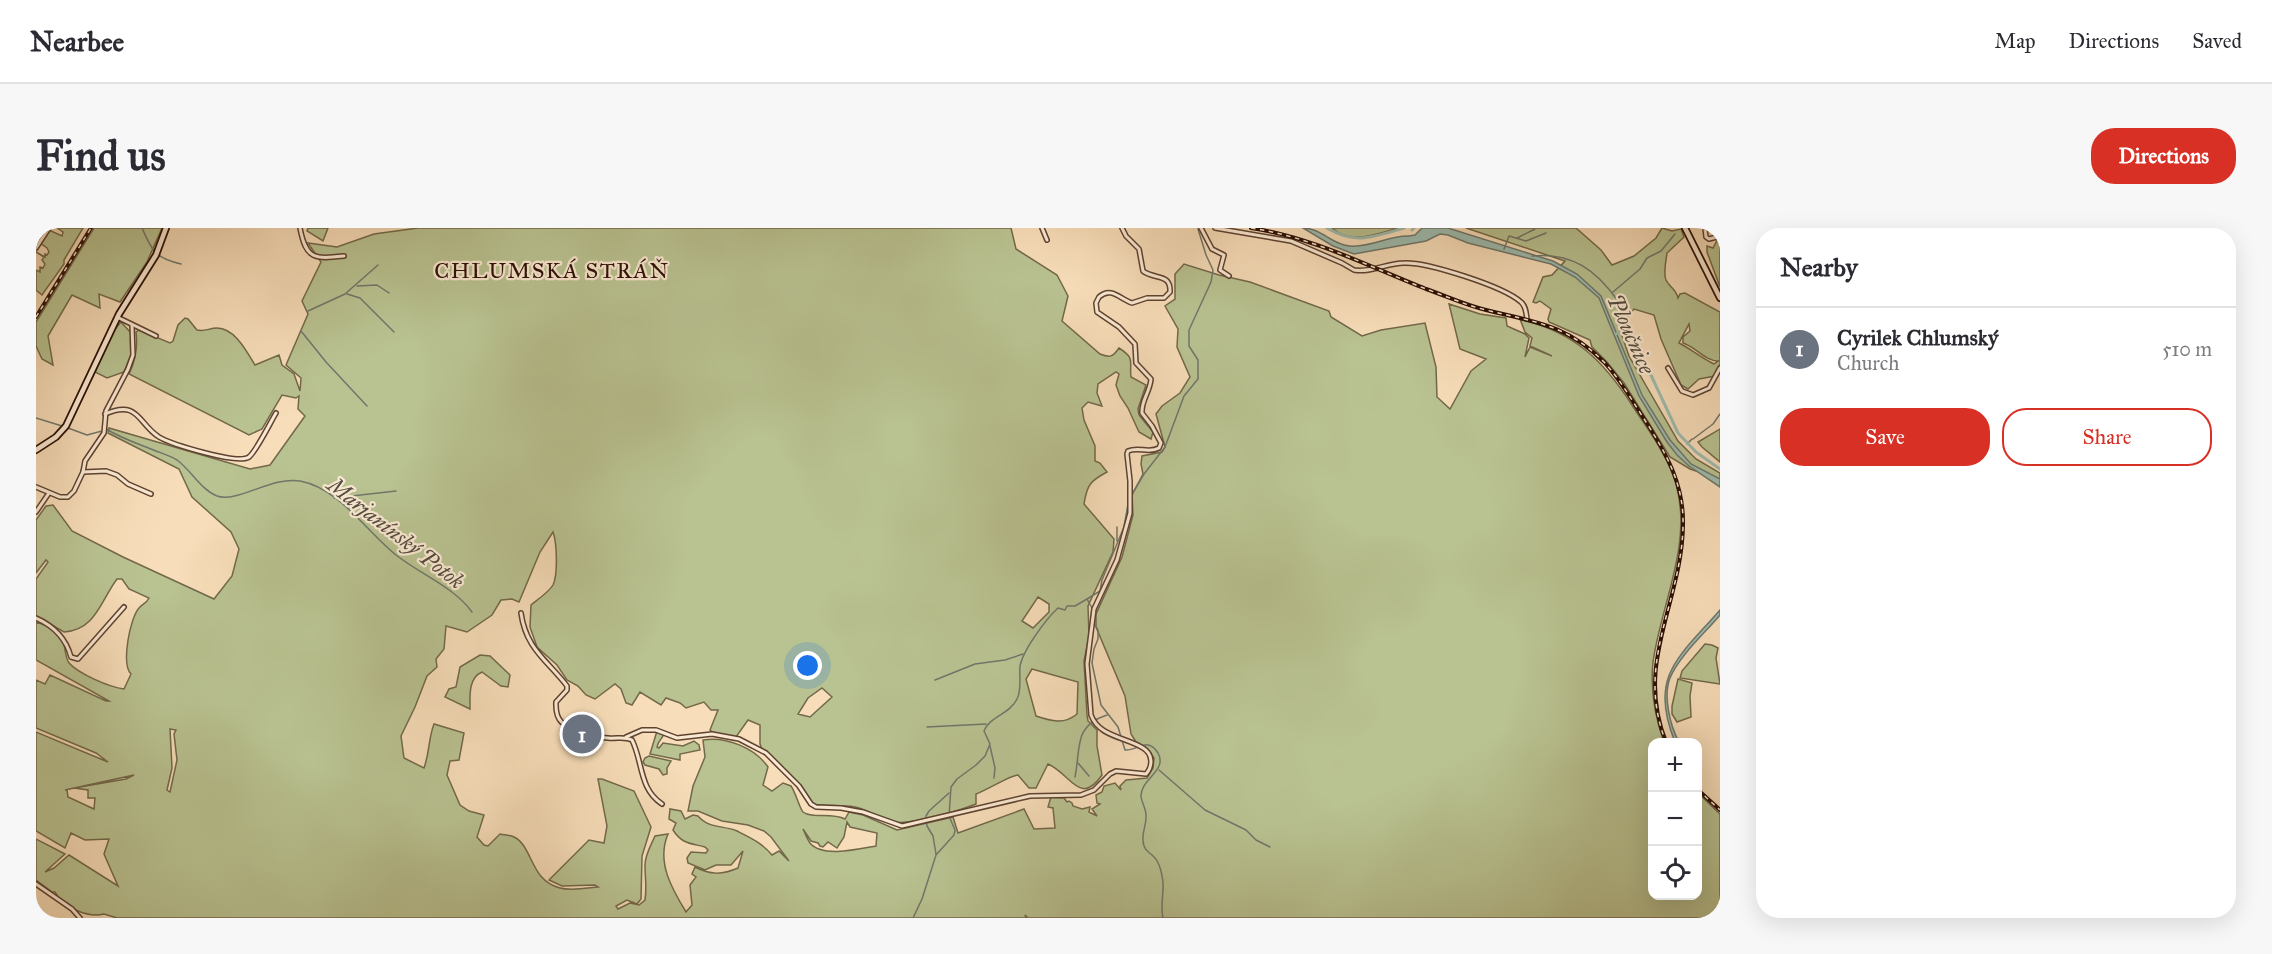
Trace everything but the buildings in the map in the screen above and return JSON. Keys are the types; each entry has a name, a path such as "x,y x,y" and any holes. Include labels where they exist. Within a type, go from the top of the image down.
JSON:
{"main road":[{"path":"36,450 56,437 66,426 117,317 157,254 166,228"},
{"path":"1685,228 1720,298"}],"street":[{"path":"36,248 49,228"},
{"path":"300,228 303,244 313,255 319,258 344,256"},
{"path":"1042,228 1047,240"},
{"path":"521,613 524,632 529,643 567,686 567,690 556,702 556,715 561,722 607,738 626,737 633,733 656,730 677,738 712,734 739,739 766,753 816,807 863,812 902,826 1030,796 1082,795 1094,790 1116,771 1146,774 1149,770 1150,758 1144,748 1111,735 1094,722 1091,715 1087,664 1094,609 1117,560 1130,513 1130,471 1126,460 1128,451 1137,448 1154,451 1159,448 1161,442 1142,413 1143,402 1150,388 1151,379 1136,363 1135,344 1119,327 1100,315 1096,308 1099,297 1106,292 1112,292 1132,303 1147,298 1164,298 1170,292 1170,283 1167,280 1151,276 1143,271 1139,249 1126,237 1122,228"},
{"path":"1201,228 1212,249 1224,255 1220,270 1229,276"},
{"path":"1215,228 1248,230 1299,244 1354,270 1410,263 1479,280 1520,300 1525,307 1527,318"},
{"path":"1705,228 1708,239 1717,237"},
{"path":"117,317 156,336"},
{"path":"36,487 60,497 68,496 74,491 86,461 104,433 105,414 129,369 133,355 132,325"},
{"path":"1668,368 1682,391 1693,395 1709,388 1720,368"},
{"path":"105,414 122,410 135,412 158,436 221,457 242,459 248,458 276,413"},
{"path":"83,472 106,471 151,494"},
{"path":"36,512 49,493"},
{"path":"36,618 50,624 61,636 74,659 78,659 124,608"},
{"path":"633,733 632,740 645,785 649,794 662,804"},
{"path":"626,737 632,740"},
{"path":"36,884 72,909 80,918"}],"green space":[{"path":"57,228 83,228 64,260 64,264 42,295 36,290 36,270 40,272 40,267 43,268 45,264 42,260 44,257 36,252 45,257 45,254 47,255 49,252 47,248 40,243 49,230 62,236 63,232"},
{"path":"94,228 162,228 147,262 120,302 99,294 100,308 72,295 48,336 53,365 42,359 36,346 36,322"},
{"path":"308,228 328,228 323,241 307,231"},
{"path":"418,228 1011,228 1016,249 1057,275 1068,296 1062,321 1100,354 1111,356 1119,348 1130,358 1131,377 1146,385 1138,409 1139,415 1153,432 1151,439 1139,432 1120,396 1116,385 1119,374 1116,372 1098,384 1097,393 1102,406 1088,402 1082,408 1084,420 1095,446 1095,461 1100,463 1107,472 1090,484 1084,504 1114,539 1113,552 1088,606 1089,636 1084,661 1087,715 1088,721 1097,730 1102,775 1094,784 1088,788 1081,788 1048,764 1036,788 1029,788 1018,775 976,794 976,804 935,817 902,822 889,821 855,807 813,804 801,786 762,749 760,725 748,720 736,737 714,733 710,730 718,710 711,710 704,702 686,708 666,698 661,705 640,692 632,705 626,703 621,689 615,684 595,699 567,680 557,665 537,647 530,627 531,605 549,590 555,580 556,559 553,532 540,552 519,602 512,599 501,600 492,615 467,632 446,626 444,649 436,659 437,667 427,676 401,736 404,758 424,768 434,724 464,733 459,760 450,761 447,775 460,805 469,811 484,815 477,837 488,846 500,834 514,837 525,848 537,871 550,884 569,889 598,887 595,885 562,886 549,880 589,840 604,843 607,826 598,779 634,791 651,827 642,856 641,899 637,904 627,900 616,906 618,909 630,903 639,905 645,900 645,861 655,836 668,834 664,855 667,875 686,912 692,905 690,885 696,877 692,874 695,867 706,872 716,873 738,868 743,851 731,865 716,865 705,870 688,863 687,858 691,852 706,853 708,850 676,835 673,830 676,823 669,819 670,809 681,811 685,819 693,815 698,816 711,825 737,831 760,844 772,855 779,851 789,861 764,831 748,825 722,821 698,811 688,811 693,786 705,757 703,740 730,742 756,754 768,767 763,785 772,791 783,783 791,786 803,812 807,814 845,819 849,812 863,815 897,830 953,817 958,833 1024,809 1034,829 1055,828 1053,808 1048,807 1051,797 1064,798 1073,806 1082,809 1090,807 1089,812 1097,816 1092,809 1100,804 1097,803 1096,795 1102,792 1104,786 1115,783 1121,790 1120,786 1126,780 1147,778 1153,768 1154,758 1147,748 1136,742 1131,734 1125,696 1096,627 1096,614 1122,557 1133,515 1132,495 1143,474 1142,456 1162,452 1165,447 1156,414 1162,406 1180,393 1190,377 1177,347 1178,329 1165,306 1175,299 1175,274 1184,264 1250,282 1329,311 1331,317 1362,336 1381,330 1425,323 1436,367 1437,397 1450,409 1471,371 1486,359 1460,349 1449,304 1480,314 1506,318 1507,326 1529,338 1525,357 1530,347 1552,356 1530,346 1532,338 1525,332 1520,319 1572,340 1610,374 1663,453 1676,484 1680,506 1681,529 1678,551 1657,640 1652,672 1654,703 1663,738 1648,738 1648,900 1702,900 1702,797 1720,814 1720,918 1028,918 1025,915 1026,918 117,918 104,914 84,913 70,907 55,892 36,880 36,839 65,854 45,872 54,868 69,855 118,886 104,854 109,839 85,840 71,833 65,848 36,831 36,732 108,762 96,753 36,728 36,680 45,684 50,675 109,701 36,660 36,622 49,627 56,633 64,645 69,663 74,667 110,686 124,689 131,674 127,661 130,631 136,613 149,598 129,589 122,579 117,579 96,613 84,626 64,632 36,616 36,579 48,562 46,560 36,573 36,520 46,506 53,505 72,531 214,599 232,576 239,549 231,532 192,497 179,469 108,433 109,428 250,469 270,465 305,416 298,409 299,396 296,398 282,395 262,429 249,435 129,374 136,354 136,332 139,330 170,343 173,341 178,325 185,318 197,330 223,329 235,336 255,365 279,355 282,365 294,374 300,391 301,378 286,365 308,314 302,301 321,262 308,243 337,247 374,234","holes":["1038,597 1049,604 1049,612 1033,628 1022,621","1032,669 1078,682 1077,714 1062,721 1036,716 1026,679","822,688 832,697 810,717 798,714 808,698","170,729 176,730 174,734 177,760 170,792 167,790 172,768","134,775 126,779 75,788","74,788 88,790 88,798 95,798 94,809 68,797 67,790 65,790","847,822 850,827 877,833 876,846 832,851 816,848 809,841 803,829 811,841 823,847 828,842 837,848 844,837"]},
{"path":"1332,228 1398,228 1364,237 1355,237 1339,233"},
{"path":"1466,228 1576,228 1601,250 1612,265 1634,256 1656,238 1662,228 1672,231 1681,229 1684,237 1667,253 1665,277 1678,298 1680,294 1685,293 1720,312 1720,365 1715,376 1699,379 1688,389 1681,385 1661,339 1654,315 1634,309 1619,327 1629,356 1678,441 1696,459 1720,473 1720,479 1690,469 1670,457 1624,383 1592,347 1590,340 1549,322 1551,309 1540,301 1533,302 1543,277 1552,275 1565,261","holes":["1689,324 1690,331 1683,337 1683,343 1709,359 1718,361 1714,364 1679,343"]},
{"path":"1720,235 1720,287 1707,252 1707,246 1713,248"},
{"path":"121,322 131,333 132,352 124,372 107,378 95,372 114,330"},
{"path":"1720,429 1720,462 1698,442"},
{"path":"1705,644 1718,648 1716,658 1720,684 1680,678 1682,671"},
{"path":"480,655 490,656 510,675 508,687 501,686 482,672 472,683 470,709 445,697 449,689 456,687 460,667"},
{"path":"1678,679 1692,683 1691,717 1677,722 1672,714 1672,706"},
{"path":"657,731 664,734 657,747 659,748 663,743 683,746 694,741 699,745 700,750 680,754 680,760 650,754"},
{"path":"649,756 671,761 667,774 663,775 659,769 645,765 643,762"}],"shaded area":[{"path":"1303,228 1315,231 1344,245 1357,246 1415,235 1422,228 1448,228 1553,261 1577,274 1601,296 1642,395 1670,440 1691,464 1720,479 1720,487 1689,466 1667,442 1639,396 1599,298 1575,277 1551,264 1468,243 1448,235 1440,234 1426,241 1354,254 1333,246"},
{"path":"1720,610 1720,615 1686,653 1670,678 1667,702 1677,738 1674,738 1665,700 1667,684 1672,669 1692,641"}],"waterway":[{"path":"142,228 160,256 181,264"},
{"path":"1327,228 1356,238 1365,238 1404,228"},
{"path":"1131,496 1144,474 1165,447 1184,396 1198,379 1198,360 1189,346 1189,330 1211,282 1213,270 1198,229"},
{"path":"1517,238 1535,229"},
{"path":"1504,249 1509,236 1526,241 1546,233"},
{"name":"Ploučnice","path":"1613,292 1640,269 1647,258 1661,251 1675,234"},
{"name":"Ploučnice","path":"1532,256 1559,257 1582,265 1610,290 1624,308 1628,322"},
{"path":"308,311 345,294 378,265"},
{"path":"357,286 377,285 389,293"},
{"path":"347,294 360,298 394,332"},
{"name":"Ploučnice","path":"1616,334 1629,328 1678,433 1696,452 1720,469"},
{"path":"301,331 367,406"},
{"path":"1693,439 1713,424 1720,414"},
{"name":"Marjanínský Potok","path":"36,418 62,426"},
{"name":"Marjanínský Potok","path":"68,428 87,435 102,431"},
{"name":"Marjanínský Potok","path":"106,429 177,460 206,489 217,496 235,496 289,480 314,485 340,501 385,546 405,562 456,595 472,612"},
{"path":"1687,444 1692,439"},
{"path":"334,498 396,491"},
{"path":"1091,619 1092,608 1087,599 1100,591 1102,580 1124,527 1128,504"},
{"path":"1117,527 1117,541"},
{"path":"913,918 922,899 936,855 954,835 955,830 949,816 951,787 957,779 985,756 990,744 984,731 1017,699 1022,659 1041,627 1058,608 1065,610 1067,606 1075,606 1087,599"},
{"path":"1094,623 1098,630 1098,639 1092,663 1101,705 1118,727 1125,750 1150,746 1158,753 1160,759 1157,770 1145,785 1141,797 1146,815 1144,846 1157,861 1163,879 1163,918"},
{"path":"935,680 975,664 1005,660 1023,654"},
{"path":"1075,777 1080,739 1088,725 1107,715"},
{"path":"927,727 986,724"},
{"path":"990,746 995,768 994,778"},
{"path":"1078,763 1089,776"},
{"path":"1159,770 1205,810 1246,830 1256,840 1270,847"},
{"path":"936,854 926,816 949,793"}],"railway":[{"path":"36,317 91,228"},
{"path":"1251,228 1318,245 1471,306 1549,326 1590,349 1610,369 1662,449 1681,497 1683,511 1681,553 1662,633 1655,685 1658,713 1665,738"},
{"path":"1700,792 1720,810"}],"place":[{"name":"Cyrilek Chlumský","path":"582,734"}],"district":[{"name":"CHLUMSKÁ STRÁŇ","path":"552,270"}]}
